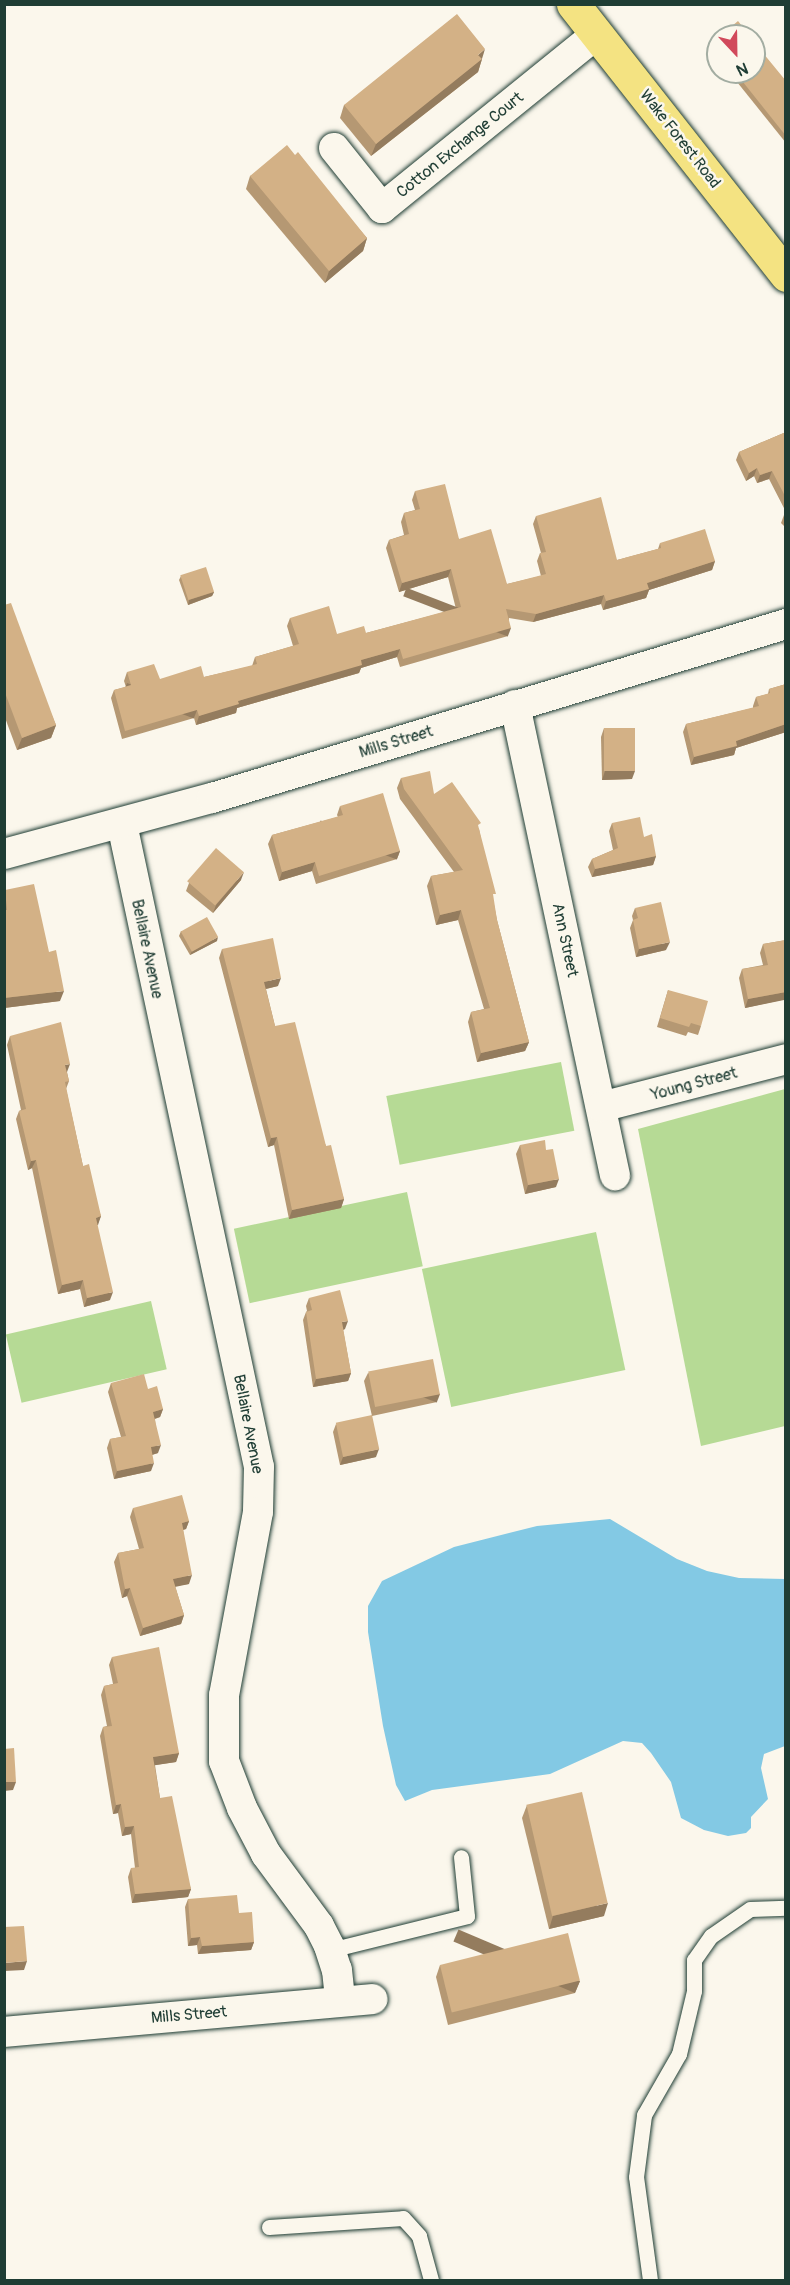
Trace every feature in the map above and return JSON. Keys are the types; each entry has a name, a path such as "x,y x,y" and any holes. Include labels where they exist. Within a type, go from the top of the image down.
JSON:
{"main road":[{"name":"Wake Forest Road","path":"573,4 786,275"}],"street":[{"name":"Cotton Exchange Court","path":"334,148 382,208 597,34"},
{"name":"Mills Street","path":"4,854 122,824 786,624"},
{"name":"Ann Street","path":"514,705 615,1175"},
{"name":"Bellaire Avenue","path":"122,824 259,1467 258,1512 223,1704 224,1761 242,1808 266,1854 319,1926 330,1950 340,2001"},
{"name":"Young Street","path":"601,1107 786,1059"},
{"name":"Mills Street","path":"4,2032 373,1999"}],"lane":[{"path":"330,1950 466,1916 461,1857"},
{"path":"650,2280 636,2177 644,2115 679,2054 694,1991 694,1960 711,1936 750,1909 786,1908"},
{"path":"269,2228 403,2218 419,2236 431,2280"}],"green space":[{"path":"561,1062 574,1131 400,1165 386,1096"},
{"path":"785,1089 785,1426 701,1446 638,1129"},
{"path":"407,1192 423,1266 250,1303 234,1229"},
{"path":"596,1232 625,1370 451,1407 422,1269"},
{"path":"151,1301 167,1369 22,1403 6,1335"}],"water":[{"path":"610,1519 677,1559 707,1571 739,1578 785,1579 785,1746 764,1754 761,1768 768,1799 751,1817 751,1828 746,1833 728,1836 704,1830 681,1818 671,1782 651,1753 642,1743 623,1741 550,1774 432,1790 405,1801 396,1785 383,1726 368,1632 368,1606 382,1581 454,1547 537,1526"}],"building":[{"path":"457,14 485,49 478,55 482,59 376,144 344,105"},
{"path":"766,57 786,81 786,136 745,84 766,84"},
{"path":"287,145 295,155 298,152 367,238 329,271 250,176"},
{"path":"786,432 786,498 772,471 760,475 757,468 749,473 739,452"},
{"path":"445,484 459,539 491,529 507,584 546,574 540,553 546,552 536,516 601,497 617,560 661,548 660,543 705,529 715,561 647,583 649,589 606,601 604,595 536,614 506,609 511,628 403,659 400,649 361,660 362,665 238,701 239,704 199,716 197,710 125,731 114,690 131,685 127,672 154,664 160,679 201,666 204,677 257,664 255,657 299,644 290,618 329,606 337,634 364,626 366,633 461,607 451,569 402,583 389,540 409,534 404,513 420,509 415,491"},
{"path":"206,567 214,592 188,600 180,575"},
{"path":"11,603 56,725 22,738 4,690 4,605"},
{"path":"786,684 786,724 736,741 737,746 694,757 686,724 759,706 756,697 770,693 769,689"},
{"path":"604,728 635,728 635,771 604,771"},
{"path":"430,771 434,794 452,782 481,823 478,825 496,894 493,894 497,920 529,1042 481,1053 471,1012 490,1008 461,910 440,915 431,876 463,870 404,789 401,778"},
{"path":"383,793 400,851 319,876 315,862 282,872 272,835 343,815 340,806"},
{"path":"640,817 644,837 652,834 656,856 595,869 592,859 618,848 612,823"},
{"path":"216,848 244,872 215,905 187,881"},
{"path":"34,884 49,952 56,950 64,991 4,998 4,910 7,910 5,890"},
{"path":"661,902 670,942 639,949 633,920 638,918 635,908"},
{"path":"207,917 218,937 192,952 181,932"},
{"path":"273,938 281,978 264,982 275,1026 295,1022 326,1146 331,1145 344,1199 292,1210 277,1137 271,1138 222,949"},
{"path":"786,940 786,992 748,999 742,969 768,965 763,944"},
{"path":"668,990 708,1001 701,1026 691,1023 689,1027 660,1018"},
{"path":"61,1022 70,1064 65,1065 69,1081 65,1082 83,1166 89,1164 101,1216 96,1218 113,1292 87,1298 83,1280 62,1285 36,1160 31,1161 19,1111 26,1109 10,1036"},
{"path":"545,1140 546,1150 553,1149 559,1179 528,1185 520,1145"},
{"path":"340,1290 348,1321 342,1322 351,1373 316,1379 306,1312 312,1310 309,1298"},
{"path":"433,1359 440,1394 375,1407 368,1372"},
{"path":"144,1374 148,1389 157,1386 163,1409 153,1412 161,1445 151,1447 154,1463 117,1471 110,1439 126,1436 111,1383"},
{"path":"372,1415 379,1449 343,1457 336,1423"},
{"path":"182,1495 189,1521 182,1523 192,1575 173,1579 184,1615 143,1628 130,1588 125,1589 118,1553 144,1548 133,1508"},
{"path":"159,1647 179,1753 153,1757 160,1798 172,1796 191,1889 135,1894 131,1868 139,1867 134,1826 125,1827 121,1804 116,1805 103,1727 112,1726 104,1686 118,1683 112,1657"},
{"path":"14,1748 16,1782 4,1782 4,1749"},
{"path":"582,1792 608,1903 552,1916 526,1805"},
{"path":"237,1895 239,1913 252,1912 254,1942 202,1946 200,1937 191,1938 188,1899"},
{"path":"24,1926 27,1961 4,1963 4,1927"},
{"path":"568,1933 580,1981 452,2012 440,1965"}]}
